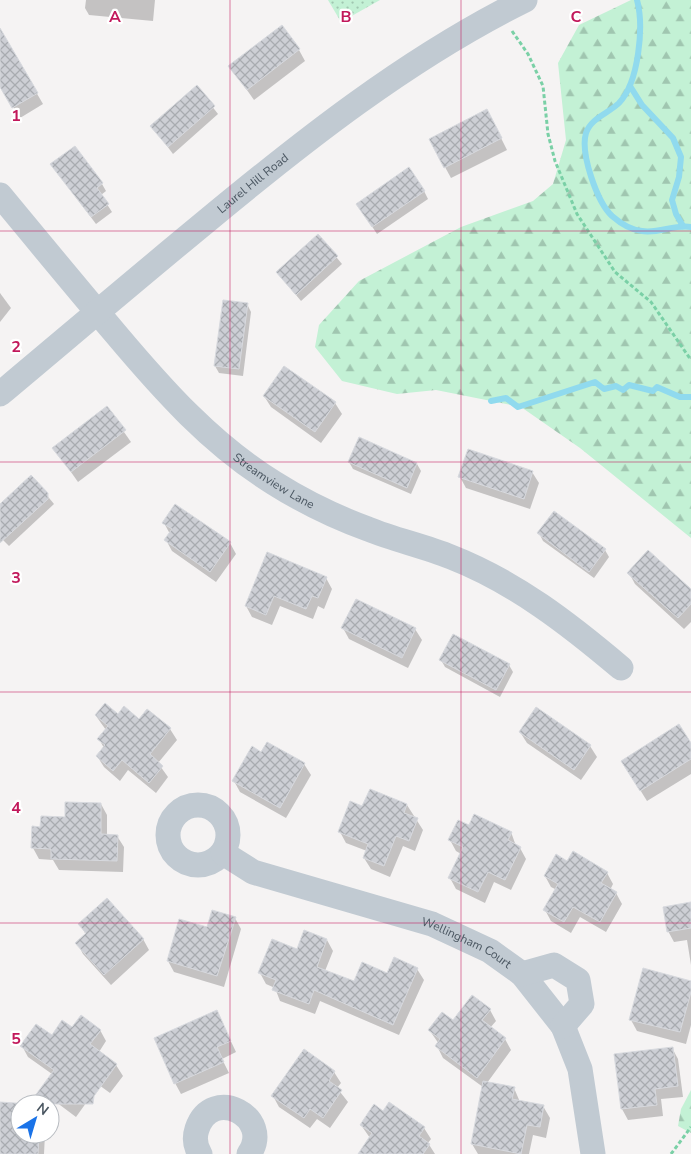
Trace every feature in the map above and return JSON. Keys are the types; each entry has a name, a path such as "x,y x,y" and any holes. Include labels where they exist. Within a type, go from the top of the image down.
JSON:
{"street":[{"name":"Laurel Hill Road","path":"0,394 317,132 422,60 525,0"},
{"name":"Streamview Lane","path":"0,195 162,389 201,429 236,457 274,483 324,511 368,529 451,557 519,591 574,628 622,668"},
{"name":"Wellingham Court","path":"223,853 253,872 432,924 490,951 522,974 563,1026 580,1069 593,1154"},
{"path":"522,974 554,965 578,980 582,1004 563,1026"},
{"path":"200,1154 196,1148 195,1134 200,1120 211,1109 228,1107 244,1113 254,1128 259,1151"}],"path":[{"path":"499,14 537,70 543,86 548,134 555,161 577,214 615,272 651,302 691,360"},
{"path":"671,1154 691,1127"}],"green space":[{"path":"328,0 380,0 341,22"},
{"path":"631,0 691,0 691,538 580,448 521,407 436,390 397,394 342,381 315,347 319,325 359,281 461,227 533,201 553,184 566,140 558,63 579,25"},
{"path":"691,1090 691,1133 678,1126 681,1109"}],"building":[{"path":"282,25 300,49 247,90 228,66"},
{"path":"0,28 38,93 12,108 0,87"},
{"path":"197,85 215,106 168,147 150,126"},
{"path":"487,109 502,138 444,168 429,139"},
{"path":"75,146 103,183 97,188 109,204 91,217 50,164"},
{"path":"409,167 425,191 372,227 356,204"},
{"path":"318,234 338,256 296,295 276,272"},
{"path":"223,300 248,303 239,369 214,366"},
{"path":"284,366 336,402 315,432 263,396"},
{"path":"107,406 126,430 71,472 52,448"},
{"path":"359,437 417,463 407,488 348,462"},
{"path":"468,449 533,471 524,499 458,477"},
{"path":"31,475 48,493 48,499 0,543 0,504"},
{"path":"175,504 231,542 210,572 164,540 172,529 162,523"},
{"path":"554,511 606,549 589,572 537,533"},
{"path":"648,550 691,589 691,604 678,618 627,573"},
{"path":"267,552 327,577 318,598 312,596 306,609 274,596 266,615 245,606"},
{"path":"356,599 416,628 402,658 341,628"},
{"path":"453,634 510,664 496,690 439,660"},
{"path":"105,703 118,714 124,706 139,719 147,709 171,728 150,754 163,766 149,783 122,760 113,771 96,756 105,745 97,739 108,726 95,715"},
{"path":"536,707 591,745 574,770 519,732"},
{"path":"679,724 691,743 691,759 640,791 621,761"},
{"path":"267,742 305,763 280,808 232,781 252,746 261,752"},
{"path":"370,789 407,804 404,813 418,818 409,841 396,836 384,866 363,858 368,844 338,832 350,801 362,806"},
{"path":"65,802 101,803 101,834 118,835 117,861 51,859 51,849 31,848 32,826 40,827 41,816 65,817"},
{"path":"474,814 512,832 508,840 521,847 505,880 488,872 478,892 448,878 463,847 448,840 458,820 469,825"},
{"path":"573,851 608,872 601,883 617,892 600,922 573,907 564,922 543,910 558,884 544,876 556,854 567,861"},
{"path":"107,898 144,939 104,975 75,943 86,933 78,924"},
{"path":"691,902 691,928 667,932 663,907"},
{"path":"212,910 236,917 217,976 167,961 179,919 207,927"},
{"path":"304,930 327,939 317,967 354,981 362,962 387,973 394,957 418,968 393,1025 314,990 309,1004 272,990 276,980 258,973 272,939 297,949"},
{"path":"643,968 691,981 691,992 680,1032 629,1020"},
{"path":"472,995 491,1009 482,1020 506,1038 477,1078 435,1046 440,1039 428,1030 442,1012 453,1020"},
{"path":"217,1010 231,1041 217,1047 224,1062 174,1084 154,1038"},
{"path":"81,1015 101,1030 90,1044 117,1064 94,1096 93,1104 60,1104 60,1094 36,1094 54,1070 20,1046 36,1024 52,1035 62,1020 72,1027"},
{"path":"673,1047 678,1086 655,1089 657,1105 621,1109 614,1054"},
{"path":"304,1049 335,1071 329,1081 342,1090 323,1118 310,1109 304,1118 271,1096"},
{"path":"483,1081 515,1087 512,1099 544,1105 540,1127 527,1125 521,1154 471,1144"},
{"path":"0,1102 10,1103 10,1144 38,1144 38,1154 0,1154"},
{"path":"389,1102 425,1127 419,1136 430,1144 423,1154 358,1154 372,1133 360,1125 374,1104 383,1111"}],"waterway":[{"path":"637,0 640,38 631,82 626,94 619,103 588,128 585,152 591,177 601,200 612,216 622,224 648,232 685,226 691,227"},
{"path":"630,86 642,105 673,138 681,157 679,177 672,200 676,214 683,226"},
{"path":"491,401 506,398 518,407 595,382 604,389 616,386 623,390 629,385 653,391 657,387 680,397 691,397"}]}
